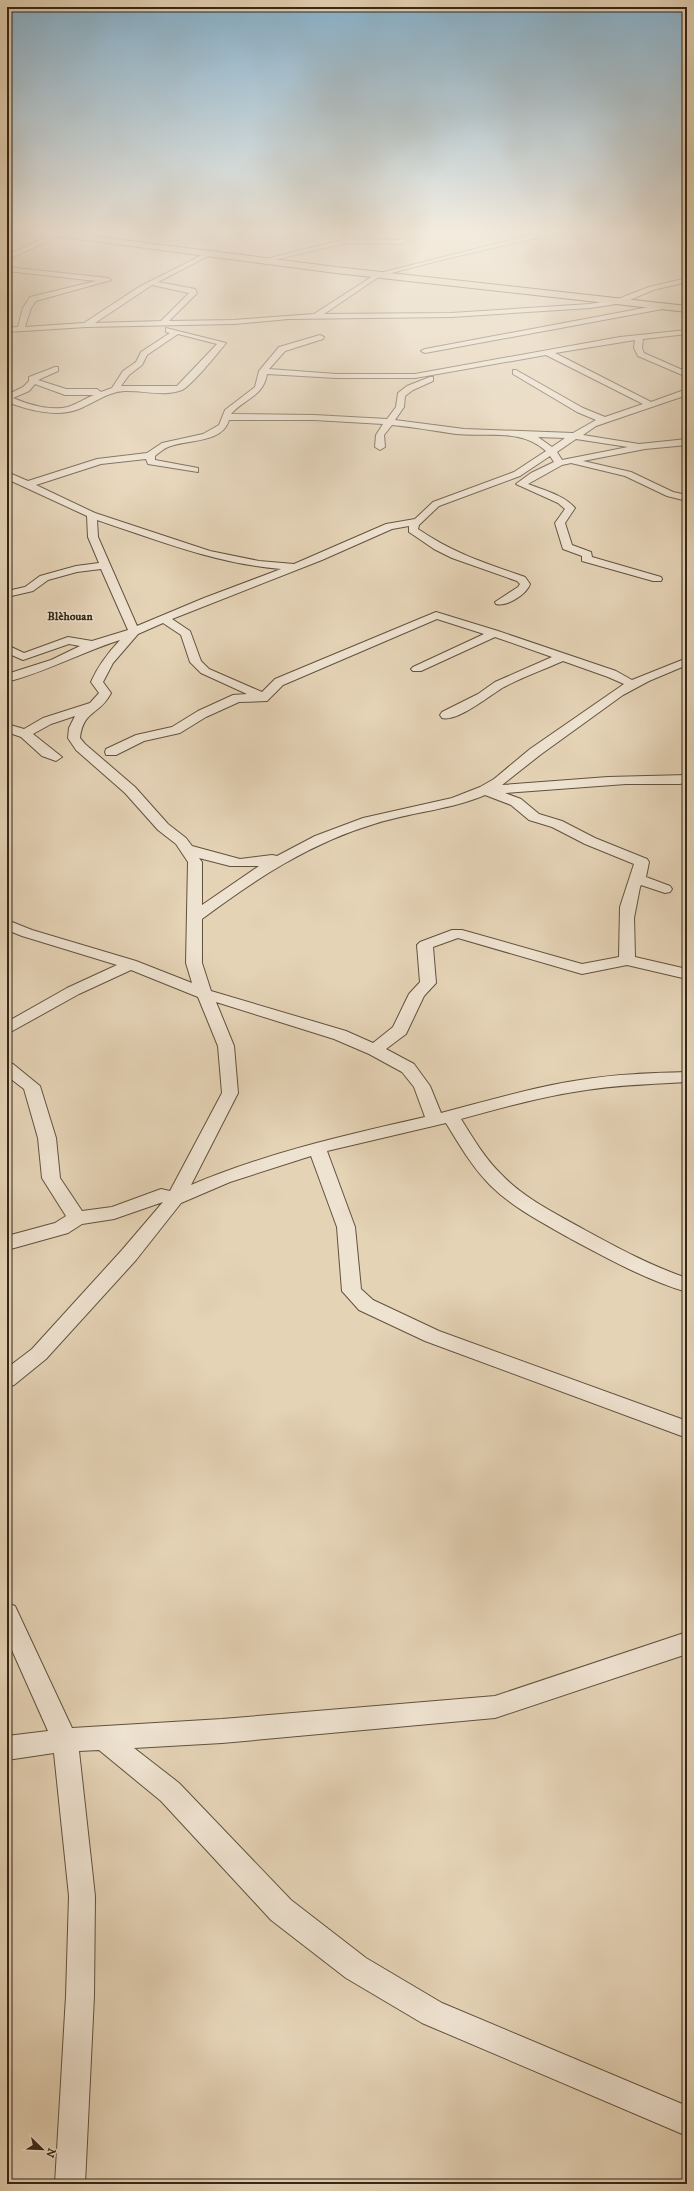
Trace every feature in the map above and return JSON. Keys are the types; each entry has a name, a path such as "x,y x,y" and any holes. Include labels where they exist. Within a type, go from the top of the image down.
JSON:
{"street":[{"path":"7,398 37,409 72,409 115,389 126,373 139,363 144,354 176,332"},
{"path":"34,381 55,389 77,394 115,389 180,388 222,345 219,342 177,332"},
{"path":"425,351 525,332"},
{"path":"264,371 336,376 415,376 445,372 547,352 639,337 685,332"},
{"path":"151,458 170,443 213,433 223,426 228,412 258,389 261,385 264,371 282,349 320,336"},
{"path":"639,337 638,348 641,354 687,375"},
{"path":"547,352 651,405"},
{"path":"7,398 26,389 34,381 32,379 55,368"},
{"path":"380,447 380,435 393,422 400,407 401,395 423,382 445,372"},
{"path":"516,372 580,410 604,420"},
{"path":"415,376 423,382"},
{"path":"7,678 55,662 92,645 134,632 295,567 390,526 414,524 421,520 436,504 507,479 593,424 687,392"},
{"path":"667,399 687,399"},
{"path":"226,417 279,416 393,422 455,431 574,436 645,446"},
{"path":"519,434 534,438 551,452 559,463"},
{"path":"657,579 586,559 587,554 567,547 560,523 570,508 561,501 521,484 534,475 559,463 645,446 687,442"},
{"path":"30,484 100,461 151,458 195,470"},
{"path":"571,460 586,466 628,474 670,494 687,498"},
{"path":"7,475 30,484 92,515 208,554 259,564 295,567"},
{"path":"92,515 93,537 134,632"},
{"path":"414,524 413,530 438,547 456,556 521,579 525,584 523,589 500,602"},
{"path":"7,594 29,589 44,578 76,569 104,565"},
{"path":"111,752 140,738 176,730 202,714 237,698 263,698 278,682 436,615 494,633 612,674 632,684"},
{"path":"164,619 186,633 196,662 205,671 263,698"},
{"path":"7,1379 39,1354 129,1255 175,1199 230,1093 226,1046 194,963 193,919 195,862 188,850 163,827 130,790 80,747 74,738 77,721 84,712 103,699 105,693 97,682 101,671 112,656 134,632"},
{"path":"417,669 463,649 494,633"},
{"path":"7,648 23,658 68,640 92,645"},
{"path":"446,715 482,697 499,685 562,657"},
{"path":"193,919 239,884 277,860 327,836 368,821 464,799 485,790 503,778 528,756 632,684 687,661"},
{"path":"7,741 20,735 26,735 47,722 92,706"},
{"path":"7,728 26,735 47,753 56,757"},
{"path":"485,790 525,790 627,780 668,782 687,779"},
{"path":"485,790 516,802 534,818 557,824 590,841 642,862 638,879 633,886 628,901 626,960"},
{"path":"188,850 224,862 240,864 259,864 297,851"},
{"path":"638,879 665,889"},
{"path":"7,924 28,933 131,964 205,994 311,1026 375,1050 408,1068 443,1118 502,1186 548,1217 597,1244 657,1276 687,1285"},
{"path":"375,1050 400,1030 416,994 428,983 425,945 457,933 582,969 626,960 687,974"},
{"path":"7,1029 73,991 131,964"},
{"path":"7,1068 32,1086 47,1138 52,1178 77,1218"},
{"path":"7,1242 61,1228 77,1218 114,1213 161,1195 175,1199 224,1178 316,1148 443,1118 521,1097 581,1085 636,1079 687,1077"},
{"path":"316,1148 346,1227 352,1291 366,1305 432,1336 687,1430"},
{"path":"7,1613 65,1740 82,1896 80,1996 70,2184"},
{"path":"7,1748 65,1740 222,1731 495,1707 687,1643"},
{"path":"103,1738 170,1792 281,1910 356,1968 432,2013 687,2121"}],"district":[{"name":"Blèhouan","path":"70,616"}]}
